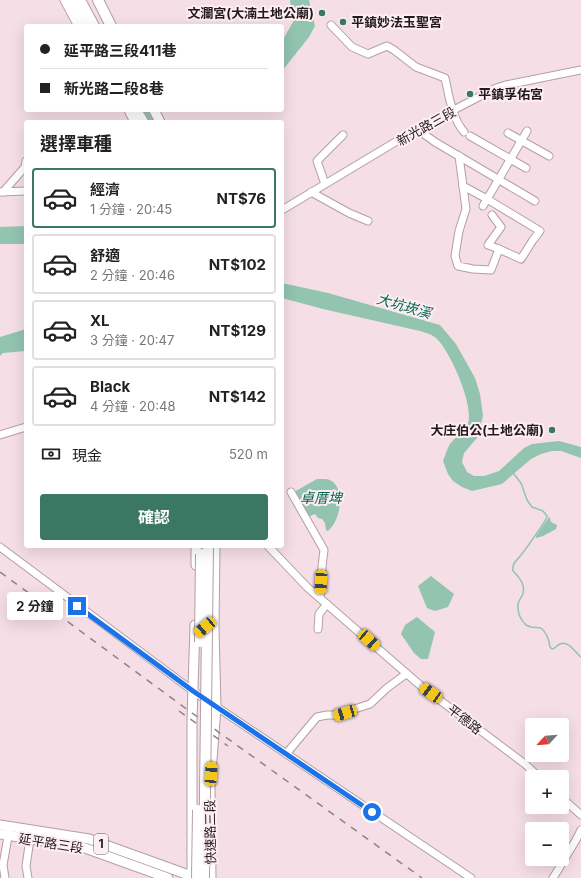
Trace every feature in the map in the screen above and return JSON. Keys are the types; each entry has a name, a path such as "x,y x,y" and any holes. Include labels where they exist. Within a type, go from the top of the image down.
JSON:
{"highway":[{"path":"71,0 83,24"},
{"path":"80,0 93,24"},
{"path":"87,0 99,24"},
{"path":"98,0 110,24"},
{"path":"146,112 155,120"},
{"path":"195,878 201,548"},
{"path":"204,878 208,548"}],"main road":[{"path":"65,0 78,24"},
{"path":"103,0 114,24"},
{"name":"快速路三段","path":"195,878 192,828 196,548"},
{"name":"快速路三段","path":"211,878 210,786 216,707 214,619 215,548"},
{"name":"延平路三段","path":"0,825 6,832 30,839 85,848 168,878"},
{"name":"延平路三段","path":"6,832 89,839 195,878"}],"street":[{"path":"74,0 88,24"},
{"path":"93,0 105,24"},
{"path":"331,26 352,47 362,52 368,54 373,53 387,46 416,67 445,78 453,111 461,128 467,134 526,168"},
{"name":"新光路三段","path":"284,209 418,130 506,85 581,70"},
{"path":"418,130 435,142 535,201"},
{"path":"483,206 526,131"},
{"path":"508,133 549,156"},
{"path":"324,184 317,161 343,136"},
{"path":"459,156 466,209 459,231 456,256 458,266 491,270 499,249"},
{"path":"2,192 24,168"},
{"path":"463,186 536,227 540,231 521,260 488,245 501,227 492,215"},
{"path":"2,192 24,191"},
{"path":"311,192 349,213 368,221"},
{"path":"0,434 24,428"},
{"path":"291,492 324,550 320,598"},
{"path":"0,548 193,691 471,878"},
{"name":"平德路","path":"270,548 290,571 406,674 531,770"},
{"path":"318,629 319,614 327,604"},
{"path":"195,635 214,619"},
{"path":"286,754 316,717 327,714 336,715 353,708 370,704 387,688 406,674"},
{"path":"569,804 581,815"},
{"path":"192,828 210,830"},
{"path":"553,878 581,830"},
{"path":"5,878 3,865 6,832"},
{"path":"28,878 26,866 30,839"}],"water":[{"path":"290,0 309,0 315,26 309,37 284,68 284,38 293,22"},
{"path":"140,112 157,112 155,120 138,120"},
{"path":"24,226 24,244 0,244 0,227"},
{"path":"284,283 328,293 440,325 456,344 475,378 480,394 483,416 477,438 464,453 462,462 467,472 474,476 484,476 499,471 524,448 532,444 559,441 581,447 581,458 561,451 552,451 531,459 502,484 472,491 462,487 453,481 448,474 443,461 450,444 465,429 468,423 468,404 460,379 442,345 431,335 420,331 284,299"},
{"path":"24,330 24,351 3,353 0,356 0,337"},
{"name":"卓厝埤","path":"317,479 330,480 337,487 339,493 340,508 338,515 332,527 328,531 326,530 325,523 322,519 318,518 315,514 308,517 294,492"},
{"path":"549,517 551,522 557,525 556,529 536,538 536,536"},
{"path":"431,576 454,594 448,607 435,611 427,608 418,586"},
{"path":"417,617 435,632 428,659 421,659 414,653 401,634 405,625"}],"waterway":[{"path":"514,474 521,483 527,500 532,507 543,511 547,516 540,529 513,566 513,571 520,579 524,589 518,604 519,615 526,625 541,628 545,632 552,649 563,643 569,645 581,657"}],"railway":[{"path":"0,572 192,713 422,878"},
{"path":"179,711 228,746"}],"place":[{"name":"文瀾宮(大湳土地公廟)","path":"322,13"},
{"name":"平鎮妙法玉聖宮","path":"343,22"},
{"name":"平鎮孚佑宮","path":"470,94"},
{"name":"大庄伯公(土地公廟)","path":"552,430"}],"route":[{"path":"77,606 193,691 372,812"}],"water label":[{"name":"大坑崁溪","path":"404,306"}]}
